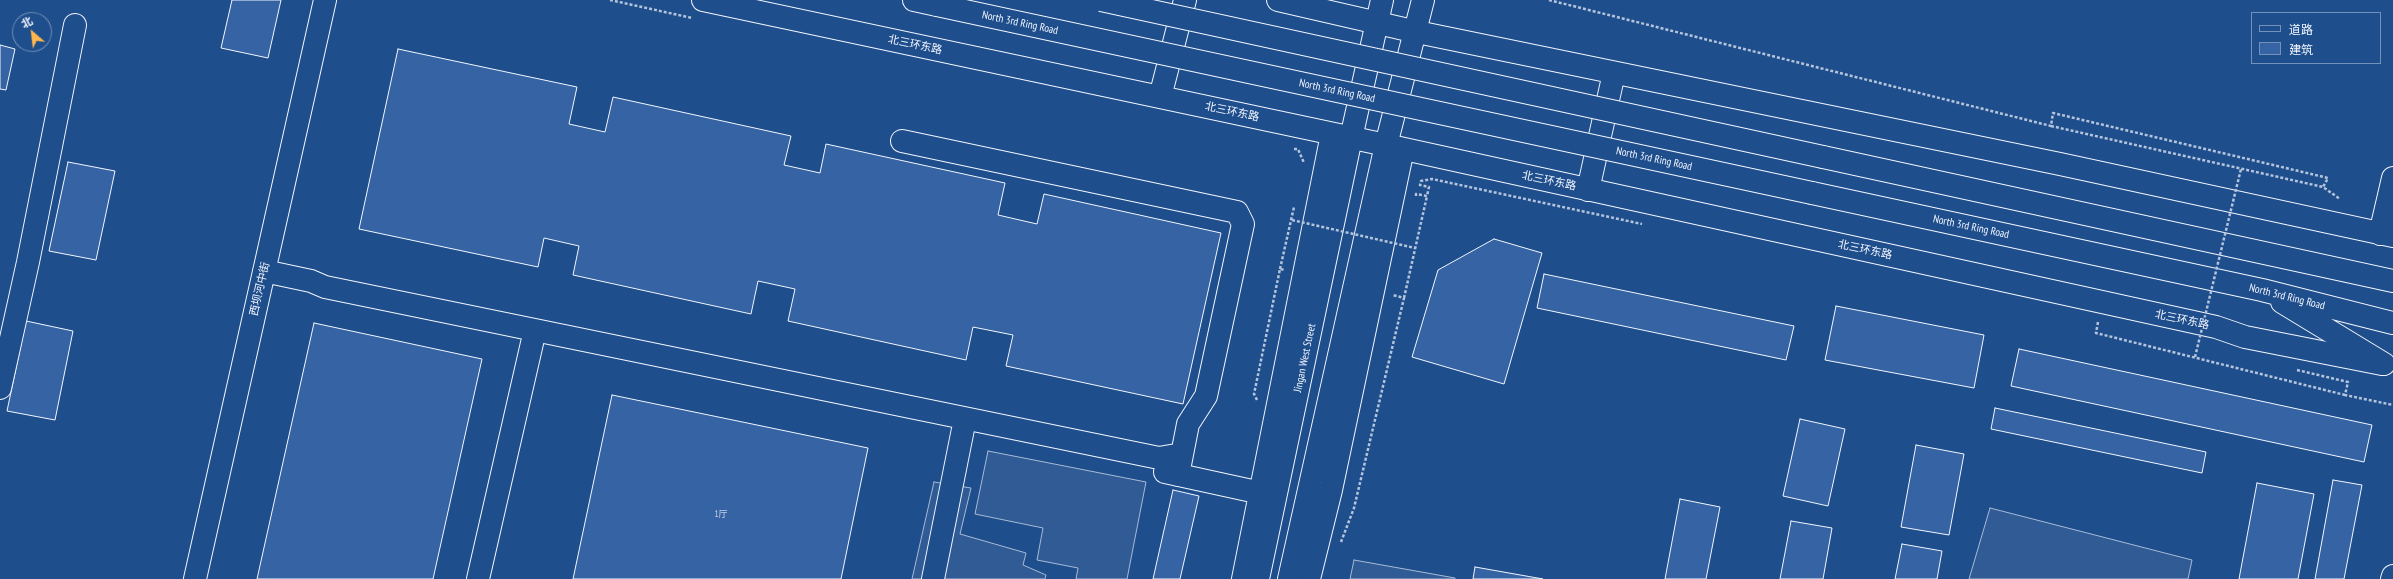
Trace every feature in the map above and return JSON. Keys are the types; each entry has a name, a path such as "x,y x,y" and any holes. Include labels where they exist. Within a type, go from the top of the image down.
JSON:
{"main road":[{"name":"西坝河中街","path":"195,579 325,0"},
{"name":"北三环东路","path":"703,0 1394,147 2216,327 2245,337 2388,366"},
{"name":"North 3rd Ring Road","path":"914,0 2262,290 2393,323"},
{"path":"1102,0 2393,281"},
{"path":"1160,97 1185,0"},
{"path":"1278,0 1417,32 2060,164 2387,235 2393,178"},
{"name":"Jingan West Street","path":"1258,579 1268,494 1341,136 1378,22 1382,0"},
{"path":"1309,579 1331,490 1394,147 1423,0"},
{"path":"0,388 28,262 75,25"},
{"path":"1588,190 1614,73"},
{"path":"902,141 1237,212 1243,224 1206,396 1188,424 1182,454 1172,473 1268,494 1243,579"},
{"path":"1289,579 1394,147"},
{"path":"264,272 311,281 325,287 1159,458 1182,454"},
{"path":"2262,290 2388,366"},
{"path":"478,579 535,330"},
{"path":"933,579 965,419"},
{"path":"1297,545 1331,490"}],"path":[{"path":"1549,0 2051,126 2323,188 2340,199"},
{"path":"2051,126 2053,113 2328,178 2323,188"},
{"path":"2195,357 2241,169"},
{"path":"1341,543 1354,508 1428,196 1429,187 1420,186 1421,181 1432,179 1650,226"},
{"path":"1415,202 1416,194 1428,196"},
{"path":"1280,269 1296,201"},
{"path":"1292,220 1415,248"},
{"path":"1404,248 1405,241"},
{"path":"1394,287 1393,295 1404,298"},
{"path":"2091,319 2099,320 2096,333 2345,394"}],"shaded area":[{"path":"988,451 1146,482 1127,579 1076,579 1078,568 1037,560 1043,528 975,514"},
{"path":"934,482 971,488 960,534 1026,553 1023,565 1046,575 1045,579 912,579"},
{"path":"1990,508 2192,560 2188,579 1969,579"},
{"path":"1354,560 1455,578 1455,579 1350,579"}],"building":[{"path":"232,0 281,0 268,58 221,48"},
{"path":"0,45 12,48 12,52 14,52 6,90 0,89"},
{"path":"398,49 577,87 569,124 605,132 613,97 791,136 784,165 820,173 826,144 1005,183 998,215 1037,224 1044,194 1221,233 1183,404 1006,366 1013,335 973,327 966,360 788,321 795,289 758,281 751,314 573,275 579,246 544,238 538,267 359,229"},
{"path":"68,162 115,171 96,260 49,251"},
{"path":"1494,239 1542,253 1504,384 1412,357 1438,270"},
{"path":"1544,274 1794,326 1786,360 1537,308"},
{"path":"1836,306 1984,335 1974,388 1825,360"},
{"path":"26,321 73,331 55,420 7,411"},
{"path":"314,323 482,359 433,579 257,579"},
{"path":"2019,349 2372,425 2364,462 2011,386"},
{"path":"612,395 868,448 841,579 573,579"},
{"path":"1995,408 2206,452 2202,473 1991,429"},
{"path":"1800,419 1845,429 1828,506 1783,496"},
{"path":"1916,445 1964,454 1949,535 1901,527"},
{"path":"2333,480 2362,485 2344,579 2315,579"},
{"path":"2257,483 2314,494 2298,579 2239,579"},
{"path":"1173,490 1199,496 1180,579 1153,579"},
{"path":"1680,499 1720,507 1706,579 1665,579"},
{"path":"1791,521 1832,528 1823,579 1780,579"},
{"path":"1902,544 1942,551 1937,579 1895,579"},
{"path":"1475,567 1543,579 1473,579"}]}
